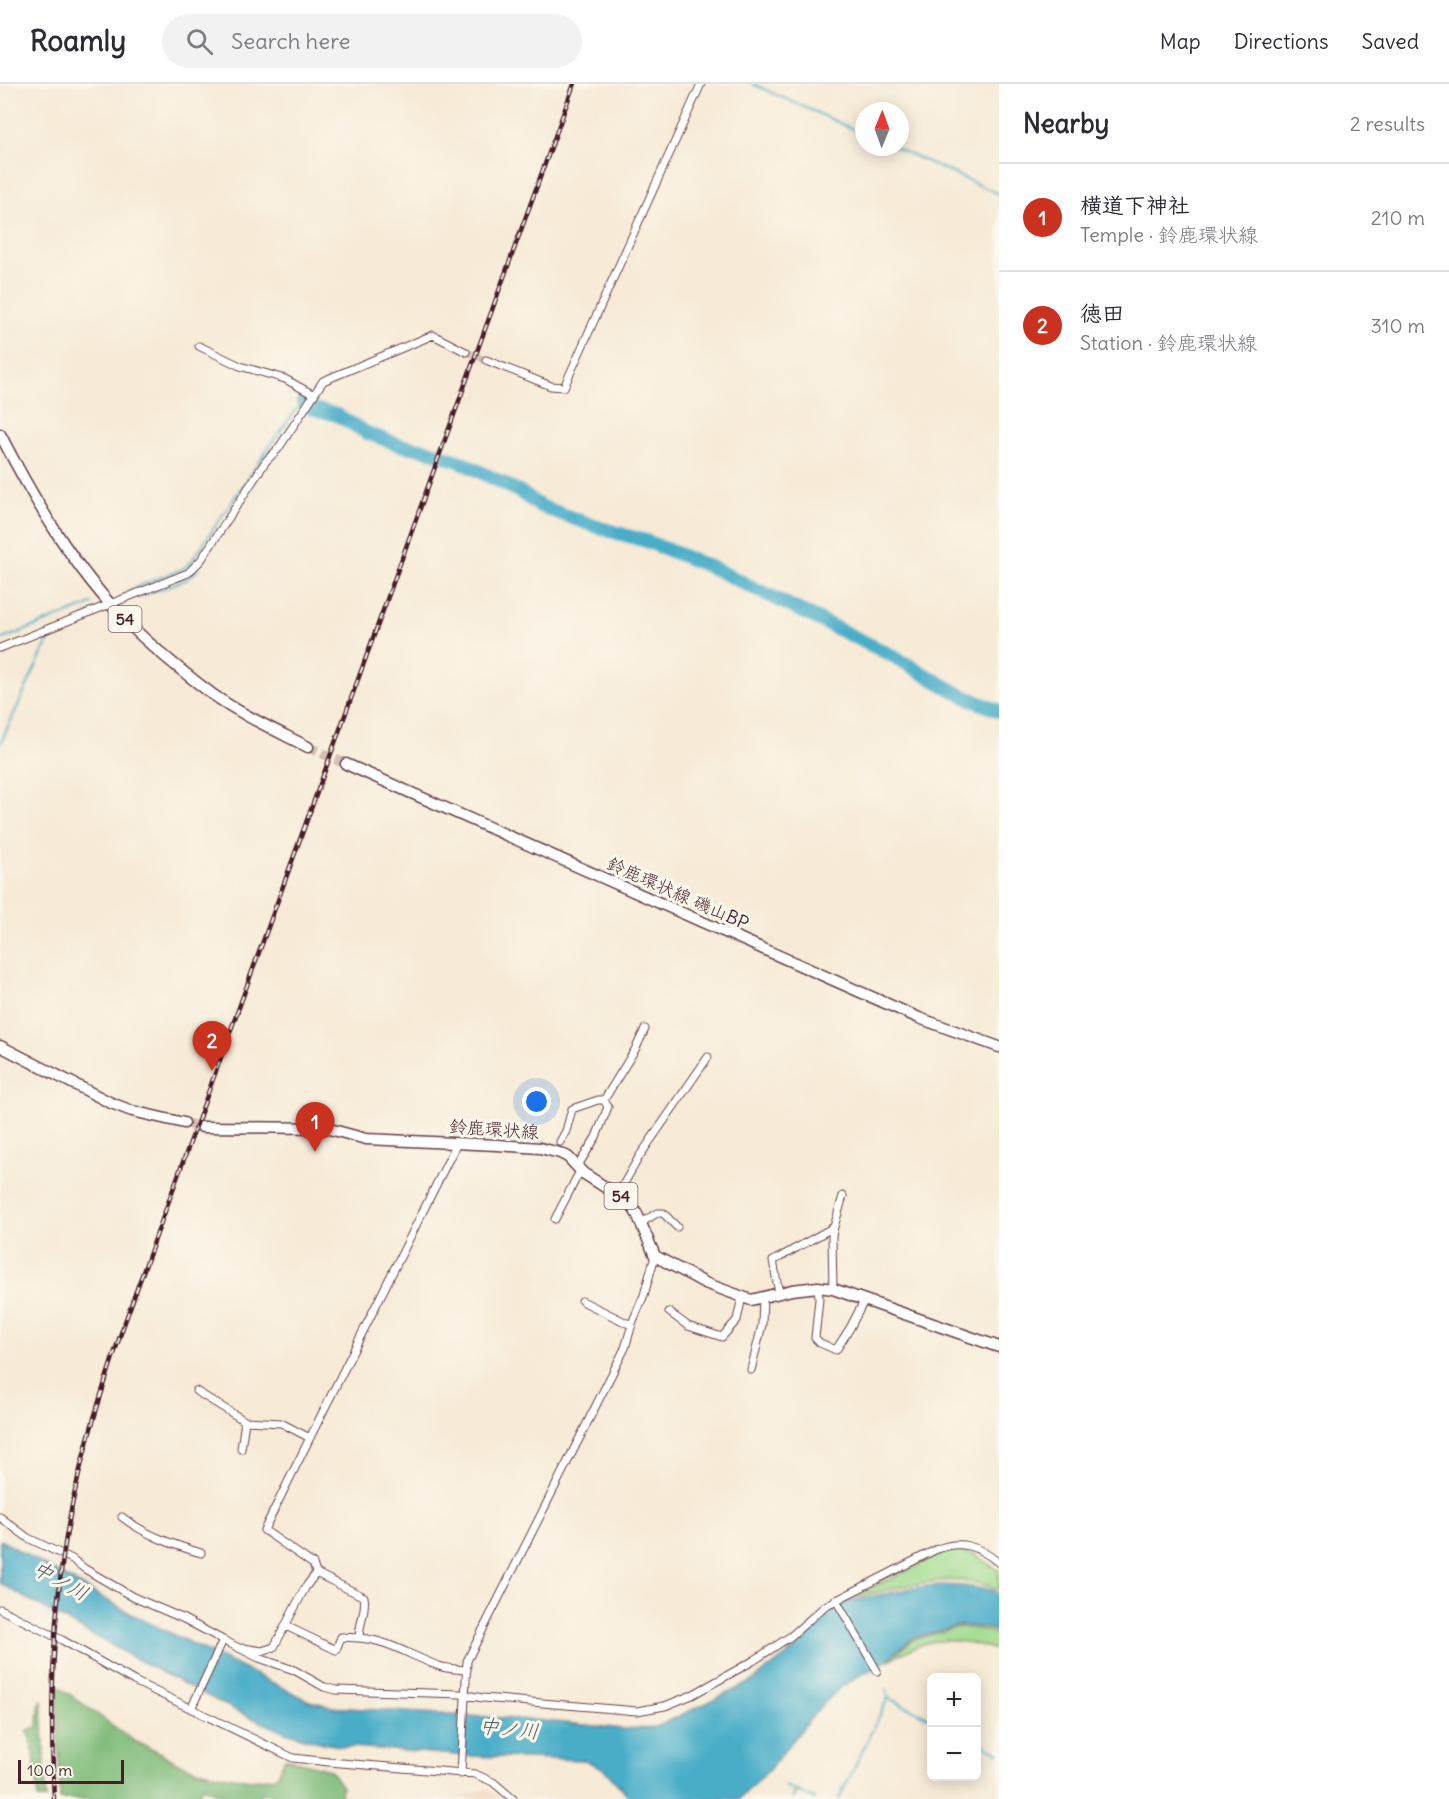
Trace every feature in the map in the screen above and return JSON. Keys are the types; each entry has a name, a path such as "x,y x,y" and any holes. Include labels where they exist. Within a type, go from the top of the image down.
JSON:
{"main road":[{"name":"54","path":"0,434 36,500 93,582 128,622 213,694 252,719 308,747"},
{"name":"鈴鹿環状線 磯山BP","path":"346,764 919,1018 999,1047"},
{"path":"0,1046 111,1103 140,1113 184,1123"},
{"name":"鈴鹿環状線","path":"202,1127 326,1128 366,1139 540,1148 560,1153 568,1157 578,1169 596,1183 630,1203 655,1256"},
{"path":"655,1256 705,1283 751,1300 818,1287 833,1289 999,1347"}],"street":[{"path":"486,360 551,386 564,387 701,84"},
{"path":"0,648 184,576 197,566 266,461 278,449 323,381 433,335 466,352"},
{"path":"200,346 240,366 285,379 314,396"},
{"path":"604,1100 645,1029"},
{"path":"618,1194 639,1157 708,1057"},
{"path":"560,1142 566,1131 572,1109 604,1100"},
{"path":"555,1219 601,1127 608,1107 604,1100"},
{"path":"237,1647 262,1651 274,1647 305,1588 316,1573 314,1564 264,1530 457,1143"},
{"path":"833,1289 832,1236 843,1196"},
{"path":"641,1223 657,1213 663,1213 677,1227"},
{"path":"779,1293 773,1260 834,1227"},
{"path":"461,1774 467,1661 625,1348 631,1325 644,1296 655,1256"},
{"path":"818,1287 815,1338 820,1343 836,1350 866,1299"},
{"path":"669,1312 688,1326 722,1337 736,1320 742,1297"},
{"path":"751,1370 762,1324 763,1297"},
{"path":"582,1301 631,1325"},
{"path":"196,1391 245,1422 280,1423 310,1438"},
{"path":"241,1449 245,1422"},
{"path":"0,1517 28,1538 72,1559 133,1597 182,1618 260,1658 294,1670 324,1687 336,1690 460,1694 466,1697 628,1710 665,1706 692,1695 791,1636 816,1613 836,1600 946,1545 973,1547 999,1563"},
{"path":"122,1518 132,1526 175,1545 201,1552"},
{"path":"316,1573 364,1596 365,1604 360,1619 359,1638"},
{"path":"836,1600 877,1671"},
{"path":"0,1609 190,1709 293,1758 475,1774 486,1778 513,1799"},
{"path":"286,1626 336,1650 341,1637 359,1638 390,1643 439,1666 466,1670"},
{"path":"190,1709 223,1641"}],"shaded area":[{"path":"487,1788 500,1799 455,1799"}],"green space":[{"path":"957,1550 974,1554 999,1571 999,1590 961,1581 942,1581 903,1586 847,1600 944,1552"},
{"path":"960,1627 985,1630 999,1635 999,1651 971,1643 942,1641 919,1646 888,1661 913,1640"},
{"path":"57,1685 134,1741 176,1762 197,1770 250,1780 276,1777 285,1758 330,1770 342,1787 341,1799 281,1799 261,1793 259,1799 232,1799 202,1787 196,1799 60,1799"},
{"path":"42,1700 46,1799 38,1799 34,1753 27,1730 38,1728 39,1707"}],"water":[{"name":"中ノ川","path":"0,1540 133,1615 310,1701 333,1707 547,1721 623,1729 656,1727 751,1682 800,1645 820,1619 843,1603 912,1588 938,1585 991,1590 999,1594 999,1632 961,1625 913,1638 879,1666 841,1687 819,1708 768,1771 739,1799 631,1799 603,1768 583,1760 469,1756 340,1746 304,1738 268,1725 149,1666 0,1583"}],"waterway":[{"path":"753,84 855,130"},
{"path":"909,154 999,194"},
{"path":"129,590 182,569 190,563 303,401"},
{"path":"303,401 311,408 337,415 367,433 461,462 520,492 540,506 600,528 646,541 715,569 891,655 961,695 999,711"},
{"path":"139,597 187,579 198,570"},
{"path":"0,640 92,604"},
{"path":"0,744 53,630"},
{"path":"839,1799 888,1698 887,1689"},
{"path":"888,1698 927,1717"},
{"path":"981,1744 999,1753"},
{"path":"785,1786 815,1799"},
{"path":"792,1799 796,1791"}],"tunnel":[{"path":"466,352 486,360"},
{"path":"308,747 346,764"},
{"path":"184,1123 202,1127"}],"railway":[{"path":"54,1799 53,1674 60,1581 74,1494 96,1411 122,1330 574,84"}],"place":[{"name":"徳田","path":"212,1071"},
{"name":"横道下神社","path":"315,1152"}]}
